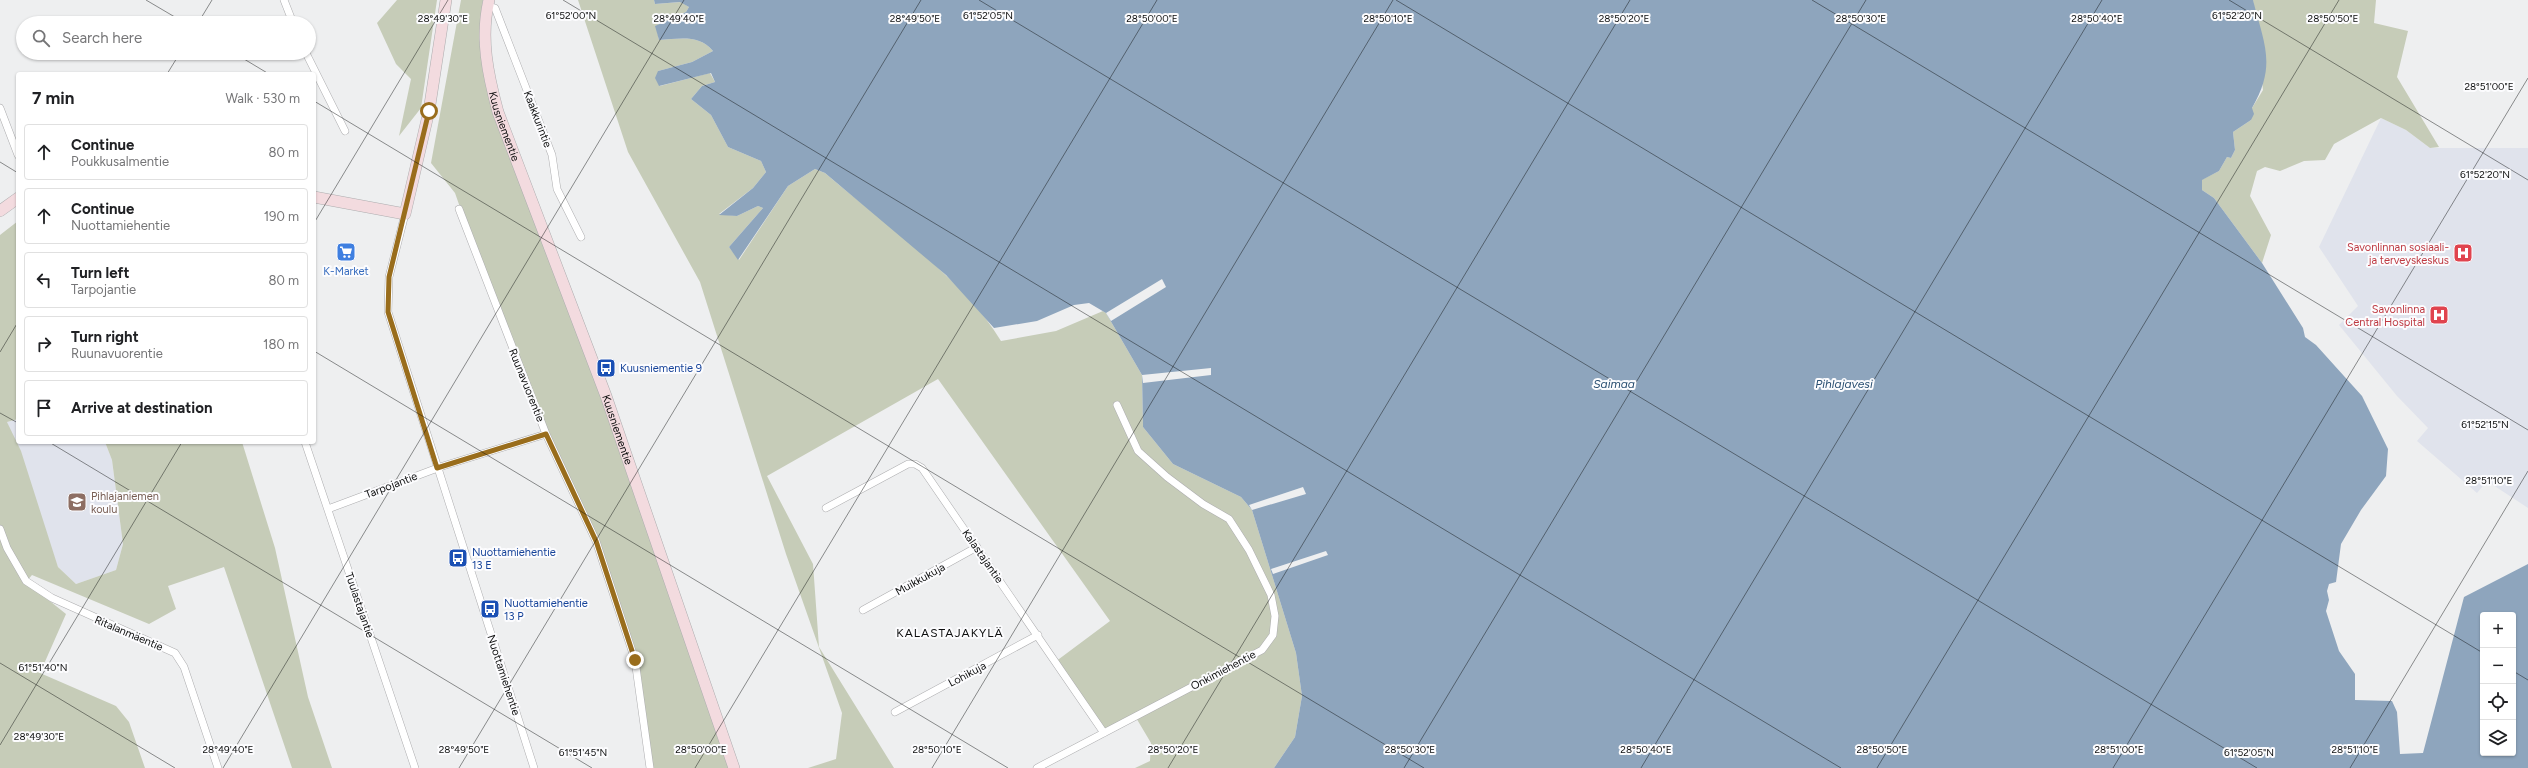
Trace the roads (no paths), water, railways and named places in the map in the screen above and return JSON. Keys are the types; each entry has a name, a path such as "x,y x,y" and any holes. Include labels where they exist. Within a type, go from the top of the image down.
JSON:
{"street":[{"path":"284,0 290,16"},
{"path":"316,196 405,214 429,111 446,0"},
{"name":"Kaakkurintie","path":"488,3 495,8 552,155 557,189 581,237"},
{"name":"Kuusniementie","path":"488,3 484,29 488,68 498,112 606,396 734,768"},
{"path":"309,60 313,72"},
{"path":"316,78 345,131"},
{"path":"0,108 16,150"},
{"path":"0,211 16,199"},
{"name":"Ruunavuorentie","path":"459,209 546,434 596,541 635,660 650,768"},
{"name":"Nuottamiehentie","path":"405,214 389,277 388,312 534,768"},
{"name":"Onkimiehentie","path":"1037,768 1262,650 1274,635 1275,616 1271,596 1249,550 1229,519 1203,504 1167,477 1138,450 1117,406"},
{"name":"Tarpojantie","path":"328,509 437,468 546,434"},
{"name":"Tuulastajantie","path":"306,444 415,768"},
{"name":"Kalastajantie","path":"826,508 908,464 915,464 922,468 1104,733"},
{"name":"Ritalanmäentie","path":"0,529 7,548 26,582 52,598 175,653 184,667 218,768"},
{"name":"Muikkukuja","path":"863,610 977,547"},
{"name":"Lohikuja","path":"895,712 1038,635"}],"water":[{"name":"Saimaa","path":"654,0 2253,0 2266,54 2264,79 2260,93 2252,108 2254,114 2251,120 2233,132 2235,150 2231,158 2227,157 2219,171 2202,180 2202,190 2214,198 2262,263 2303,328 2305,337 2316,345 2362,396 2388,449 2386,476 2361,510 2341,544 2336,582 2329,584 2327,591 2329,600 2326,611 2339,651 2355,674 2355,700 2392,701 2397,712 2400,754 2423,753 2464,597 2528,564 2528,768 1274,768 1295,737 1302,696 1296,653 1252,510 1241,497 1173,464 1143,427 1142,375 1106,313 1089,303 1074,305 1037,321 994,328 946,275 825,173 815,169 788,186 738,260 729,247 763,208 758,206 737,216 719,215 753,188 766,172 761,161 728,147 711,115 691,99 702,86 715,82 711,73 659,86 655,78 658,71 692,62 713,51 701,42 695,40 659,40 655,26 686,12 689,7 680,2 655,4"}],"place":[{"name":"K-Market","path":"346,252"},
{"name":"Savonlinnan sosiaali- ja terveyskeskus","path":"2463,253"},
{"name":"Savonlinna Central Hospital","path":"2439,315"},
{"name":"Kuusniementie 9","path":"606,368"},
{"name":"Pihlajaniemen koulu","path":"77,502"},
{"name":"Nuottamiehentie 13 E","path":"458,558"},
{"name":"Nuottamiehentie 13 P","path":"490,609"}],"district":[{"name":"KALASTAJAKYLÄ","path":"950,633"}],"water label":[{"name":"Pihlajavesi","path":"1844,384"}]}
